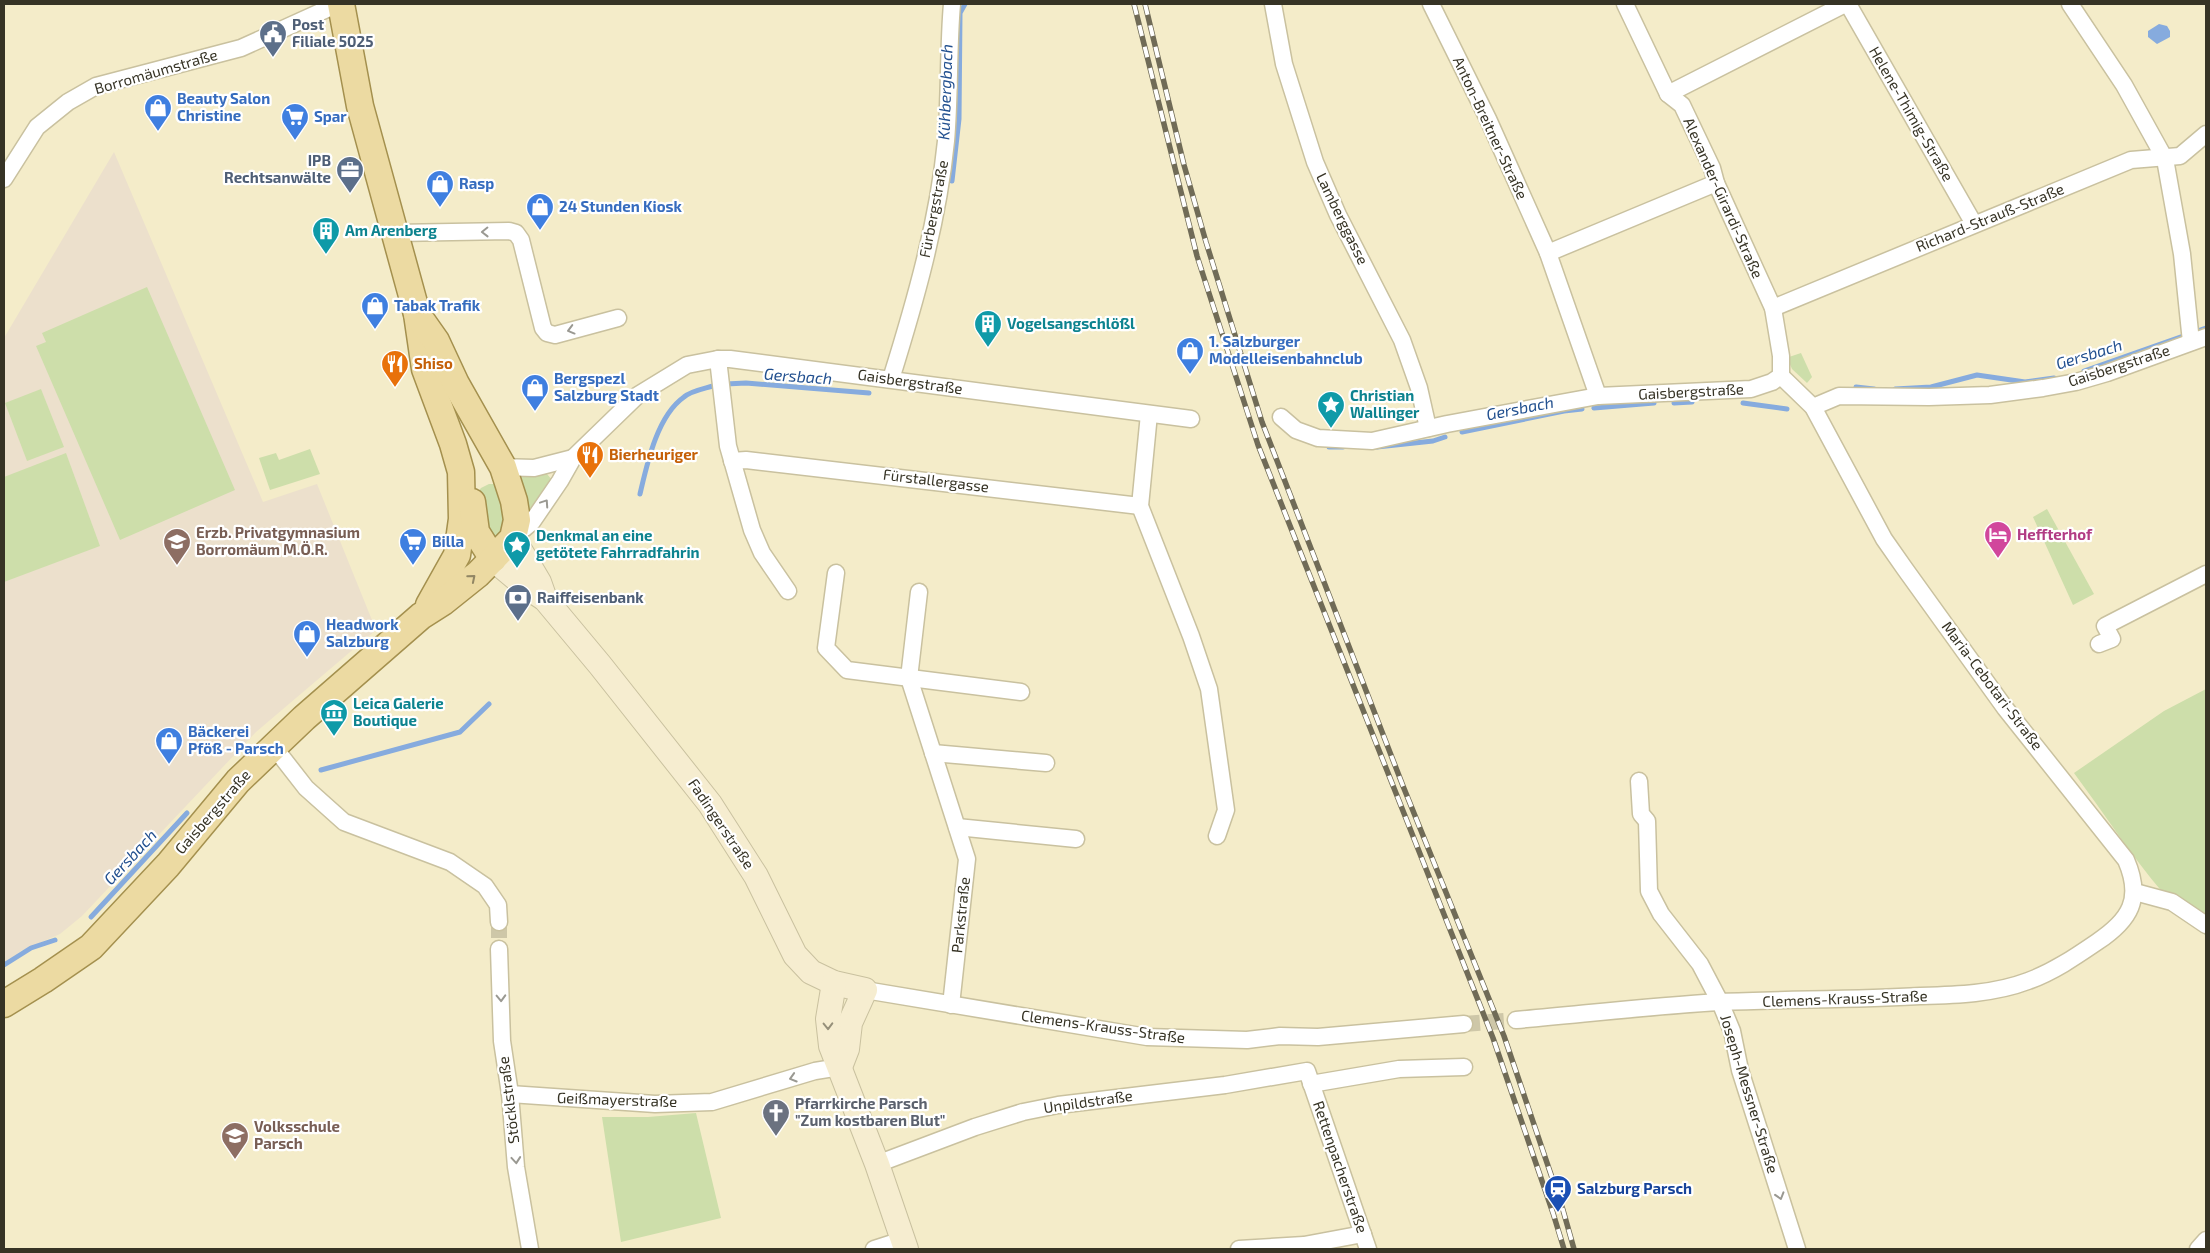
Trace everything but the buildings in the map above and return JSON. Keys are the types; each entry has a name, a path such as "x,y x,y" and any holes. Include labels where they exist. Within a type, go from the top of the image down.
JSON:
{"main road":[{"path":"339,4 360,106 417,314 425,369 453,444 461,472 468,483 476,532 493,559"},
{"path":"417,314 436,341 456,384 503,467 514,501 517,520 513,538"},
{"path":"468,483 483,471 503,467"},
{"name":"Gaisbergstraße","path":"421,616 438,591 457,555 468,483"},
{"name":"Gaisbergstraße","path":"4,1004 91,947 168,865 238,781 304,718 421,616 443,602 493,559 513,538"}],"street":[{"name":"Borromäumstraße","path":"4,179 37,127 68,102 96,86 241,48 339,4"},
{"name":"Fürbergstraße","path":"892,379 912,313 935,214 946,141 952,4"},
{"name":"Lamberggasse","path":"1273,4 1284,64 1315,162 1338,215 1402,340 1419,388 1428,428"},
{"name":"Anton-Breitner-Straße","path":"1431,4 1488,119 1548,253 1598,396"},
{"name":"Alexander-Girardi-Straße","path":"1625,4 1668,94 1682,105 1712,168 1716,183 1773,308 1781,356 1781,376"},
{"path":"1668,94 1846,4"},
{"name":"Helene-Thimig-Straße","path":"1846,4 1974,224"},
{"path":"2070,4 2124,85 2165,159 2182,254 2190,324 2198,340"},
{"name":"Richard-Strauß-Straße","path":"1773,308 2130,160 2165,159 2180,156 2206,134"},
{"path":"1548,253 1716,183"},
{"path":"395,233 508,231 516,233 521,240 543,328 546,333 555,335 618,318"},
{"name":"Gaisbergstraße","path":"1813,407 1839,396 1929,397 1990,394 2043,388 2076,382 2107,373 2198,340"},
{"path":"718,359 728,446 752,530 762,553 788,591"},
{"name":"Gaisbergstraße","path":"513,538 532,522 573,458 638,395 687,365 718,359 892,379 1192,419"},
{"path":"1781,376 1813,407"},
{"name":"Gaisbergstraße","path":"1281,417 1296,430 1318,438 1351,441 1391,438 1428,428 1598,396 1751,389 1772,382 1781,376"},
{"name":"Maria-Cebotari-Straße","path":"1813,407 1884,539 2005,708 2126,860 2133,877 2135,892"},
{"path":"1149,414 1140,506 1191,636 1209,689 1226,810 1216,836"},
{"name":"Gaisbergstraße","path":"503,467 534,468 573,458"},
{"name":"Fürstallergasse","path":"732,460 868,473 1140,506"},
{"name":"Fadingerstraße","path":"513,538 539,582 545,599"},
{"name":"Fadingerstraße","path":"493,559 525,586 545,599 600,665 710,804 732,836 756,876 795,954 811,972 834,983"},
{"path":"836,572 826,648 848,670 1022,692"},
{"path":"2099,644 2112,639 2105,626 2206,574"},
{"name":"Parkstraße","path":"919,592 909,678 967,859 951,1005"},
{"path":"274,747 306,788 344,822 450,862 485,886 498,905 499,922"},
{"path":"933,753 1046,763"},
{"name":"Joseph-Messner-Straße","path":"1639,780 1641,814 1647,821 1649,891 1661,914 1700,964 1720,1002 1732,1031 1750,1099 1797,1249"},
{"path":"957,826 1076,838"},
{"path":"2135,892 2172,902 2206,925"},
{"name":"Clemens-Krauss-Straße","path":"1516,1020 1720,1002 1974,993 2014,986 2053,971 2112,933 2127,914 2135,892"},
{"name":"Stöcklstraße","path":"499,949 502,1041 510,1094 516,1167 530,1249"},
{"path":"834,983 828,1019 831,1046 877,1164 904,1244 874,1249"},
{"name":"Clemens-Krauss-Straße","path":"834,983 951,1005 1147,1037 1228,1041 1280,1036 1318,1037 1464,1024"},
{"path":"840,1066 848,1049 850,1023 865,990"},
{"name":"Geißmayerstraße","path":"510,1094 655,1104 712,1102 815,1071 840,1066"},
{"name":"Rettenpacherstraße","path":"1366,1242 1309,1077 1399,1069 1464,1066"},
{"name":"Unpildstraße","path":"877,1164 1023,1112 1058,1104 1309,1077"},
{"path":"2198,1249 2206,1240"},
{"path":"1239,1249 1366,1242"}],"shaded area":[{"name":"Erzb. Privatgymnasium Borromäum M.Ö.R.","path":"114,152 263,502 317,484 376,630 256,732 82,916 60,934 21,951 4,963 4,338"}],"green space":[{"path":"147,287 235,490 120,540 36,346 46,342 42,333"},
{"path":"1801,353 1812,377 1807,383 1792,369 1788,360 1789,357"},
{"path":"41,389 64,447 27,461 5,403"},
{"path":"310,449 320,474 270,490 259,458 276,453 279,460"},
{"path":"66,453 100,546 4,582 4,477"},
{"path":"516,474 547,474 552,480 529,512"},
{"path":"489,484 496,484 509,498 501,537 493,538 475,495 481,488"},
{"path":"2047,509 2094,594 2073,605 2033,517"},
{"path":"2206,689 2206,936 2152,879 2074,773 2164,711"},
{"path":"696,1113 721,1218 621,1242 602,1117 648,1117"}],"water":[{"path":"2159,24 2167,26 2170,31 2170,37 2157,44 2148,37 2148,31"}],"waterway":[{"name":"Kühbergbach","path":"952,181 959,119 960,13 965,4"},
{"name":"Gersbach","path":"2084,371 2206,328"},
{"name":"Gersbach","path":"1895,389 1931,387 1977,375 2025,382 2054,378"},
{"name":"Gersbach","path":"726,384 746,383 869,393"},
{"name":"Gersbach","path":"640,494 654,441 667,416 675,405 687,395 713,386"},
{"name":"Gersbach","path":"1856,387 1874,389"},
{"name":"Gersbach","path":"1674,403 1692,402"},
{"name":"Gersbach","path":"1594,408 1654,403"},
{"name":"Gersbach","path":"1743,403 1787,409"},
{"name":"Gersbach","path":"1462,432 1582,409"},
{"name":"Gersbach","path":"1377,447 1433,441 1445,437"},
{"name":"Gersbach","path":"1329,447 1343,447"},
{"name":"Gersbach","path":"321,770 460,732 489,704"},
{"name":"Gersbach","path":"91,917 187,813"},
{"name":"Gersbach","path":"4,965 31,948 55,940"}],"tunnel":[{"path":"499,922 499,949"},
{"path":"1464,1024 1516,1020"}],"railway":[{"path":"1134,4 1197,256 1258,445 1493,1038 1564,1249"},
{"path":"1145,4 1184,165 1262,422 1403,786 1504,1036 1563,1210 1574,1249"}],"place":[{"name":"Post Filiale 5025","path":"273,58"},
{"name":"Beauty Salon Christine","path":"158,132"},
{"name":"Spar","path":"295,141"},
{"name":"IPB Rechtsanwälte","path":"350,194"},
{"name":"Rasp","path":"440,208"},
{"name":"24 Stunden Kiosk","path":"540,231"},
{"name":"Am Arenberg","path":"326,255"},
{"name":"Tabak Trafik","path":"375,330"},
{"name":"Vogelsangschlößl","path":"988,348"},
{"name":"1. Salzburger Modelleisenbahnclub","path":"1190,375"},
{"name":"Shiso","path":"395,388"},
{"name":"Bergspezl Salzburg Stadt","path":"535,412"},
{"name":"Christian Wallinger","path":"1331,429"},
{"name":"Bierheuriger","path":"590,479"},
{"name":"Heffterhof","path":"1998,559"},
{"name":"Erzb. Privatgymnasium Borromäum M.Ö.R.","path":"177,566"},
{"name":"Billa","path":"413,566"},
{"name":"Denkmal an eine getötete Fahrradfahrin","path":"517,569"},
{"name":"Raiffeisenbank","path":"518,622"},
{"name":"Headwork Salzburg","path":"307,658"},
{"name":"Leica Galerie Boutique","path":"334,737"},
{"name":"Bäckerei Pföß - Parsch","path":"169,765"},
{"name":"Pfarrkirche Parsch \"Zum kostbaren Blut\"","path":"776,1137"},
{"name":"Volksschule Parsch","path":"235,1160"},
{"name":"Salzburg Parsch","path":"1558,1213"}]}
